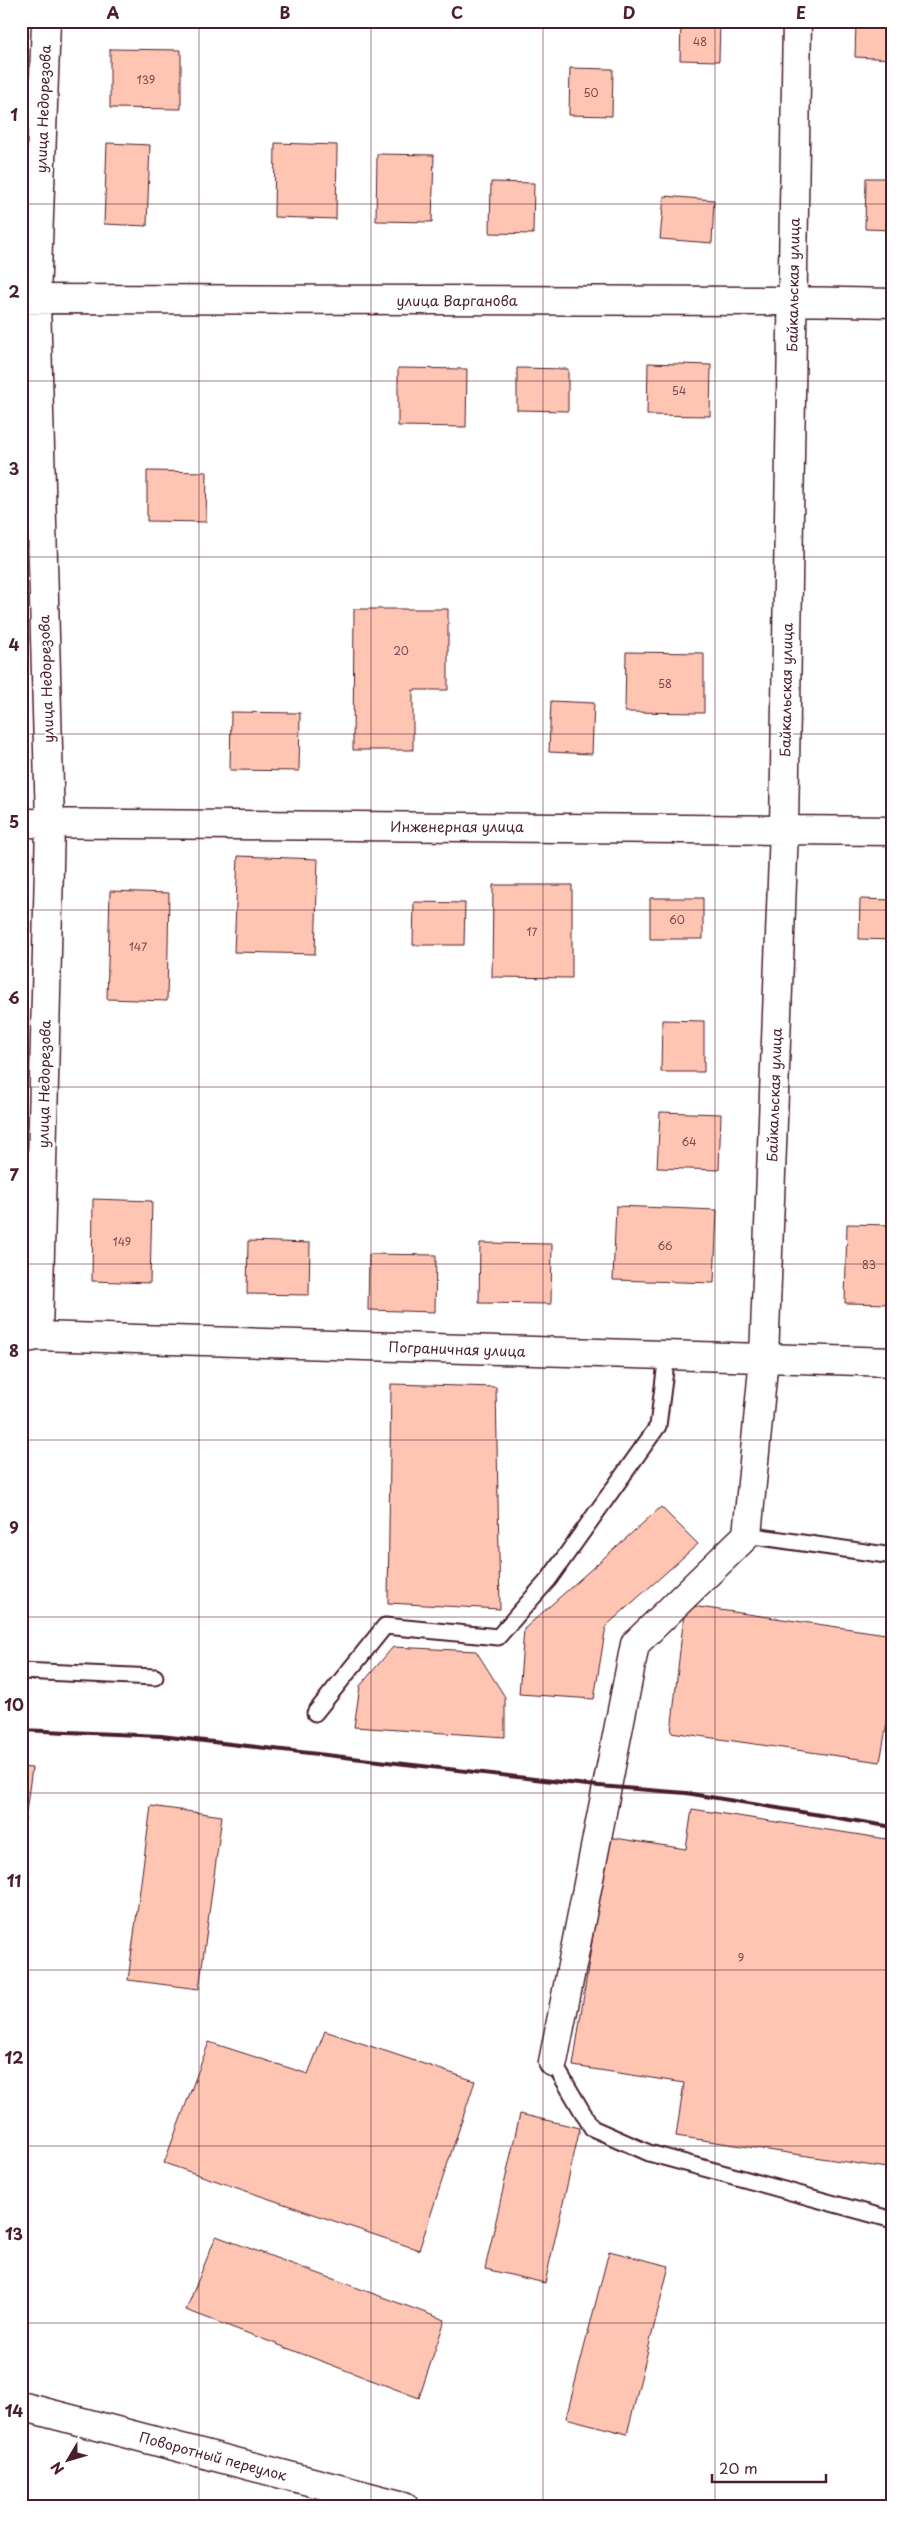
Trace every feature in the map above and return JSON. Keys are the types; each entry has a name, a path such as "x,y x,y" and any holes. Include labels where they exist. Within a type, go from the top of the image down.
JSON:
{"street":[{"name":"улица Недорезова","path":"30,1338 50,823 29,299 46,21"},
{"name":"Байкальская улица","path":"747,1534 764,1358 784,829 797,21"},
{"name":"улица Варганова","path":"29,299 793,300 893,303"},
{"name":"Инженерная улица","path":"21,823 893,831"},
{"name":"Пограничная улица","path":"30,1338 893,1362"},
{"path":"552,2062 635,1644 747,1534"},
{"name":"Поворотный переулок","path":"21,2406 404,2506"}],"lane":[{"path":"316,1713 385,1626 498,1637 549,1579 658,1426 668,1355"},
{"path":"747,1534 893,1556"},
{"path":"21,1671 155,1677"},
{"path":"552,2062 592,2128 649,2152 893,2220"}],"building":[{"path":"681,21 720,21 719,61 680,60"},
{"path":"856,21 893,21 893,59 855,57"},
{"path":"110,49 181,50 181,109 110,108"},
{"path":"570,68 613,69 612,116 569,115"},
{"path":"107,143 150,145 147,226 104,224"},
{"path":"275,143 337,145 336,219 274,217"},
{"path":"377,154 434,155 432,222 376,221"},
{"path":"866,178 893,178 893,230 865,229"},
{"path":"491,182 534,183 533,234 490,233"},
{"path":"664,196 714,200 712,243 660,239"},
{"path":"648,363 711,365 710,416 647,415"},
{"path":"398,368 467,369 466,427 398,426"},
{"path":"517,368 568,369 568,411 517,410"},
{"path":"147,471 207,472 206,522 147,521"},
{"path":"354,609 448,609 448,690 413,690 413,750 353,750"},
{"path":"626,652 704,653 704,713 625,712"},
{"path":"551,701 594,703 592,754 549,752"},
{"path":"231,712 300,713 299,771 230,770"},
{"path":"238,856 318,859 315,954 234,952"},
{"path":"493,885 572,885 572,978 492,977"},
{"path":"110,891 169,893 167,1001 107,999"},
{"path":"650,898 703,898 703,939 650,939"},
{"path":"860,899 893,900 893,940 859,939"},
{"path":"414,902 465,903 464,945 413,945"},
{"path":"662,1020 704,1021 704,1072 661,1072"},
{"path":"660,1112 721,1114 719,1170 657,1168"},
{"path":"93,1199 152,1201 150,1283 92,1281"},
{"path":"616,1206 717,1210 714,1283 613,1280"},
{"path":"847,1224 893,1225 893,1304 845,1303"},
{"path":"248,1241 310,1243 309,1295 247,1294"},
{"path":"480,1243 552,1244 551,1304 479,1303"},
{"path":"369,1254 436,1255 435,1312 368,1310"},
{"path":"391,1384 496,1387 500,1609 388,1603"},
{"path":"661,1507 698,1544 606,1626 594,1699 519,1694 524,1629"},
{"path":"685,1605 893,1635 893,1690 880,1762 671,1732"},
{"path":"393,1647 476,1651 505,1697 505,1737 354,1727 360,1686"},
{"path":"21,1767 32,1768 21,1849"},
{"path":"151,1806 222,1816 199,1989 128,1980"},
{"path":"692,1809 893,1840 893,2169 676,2136 684,2083 573,2066 608,1837 686,1849"},
{"path":"325,2031 475,2081 419,2250 164,2163 209,2042 308,2074"},
{"path":"520,2114 580,2128 545,2283 485,2269"},
{"path":"216,2236 445,2320 419,2398 186,2310"},
{"path":"609,2251 669,2266 627,2434 566,2418"}],"railway":[{"path":"21,1730 161,1736 587,1785 686,1793 893,1827"}]}
